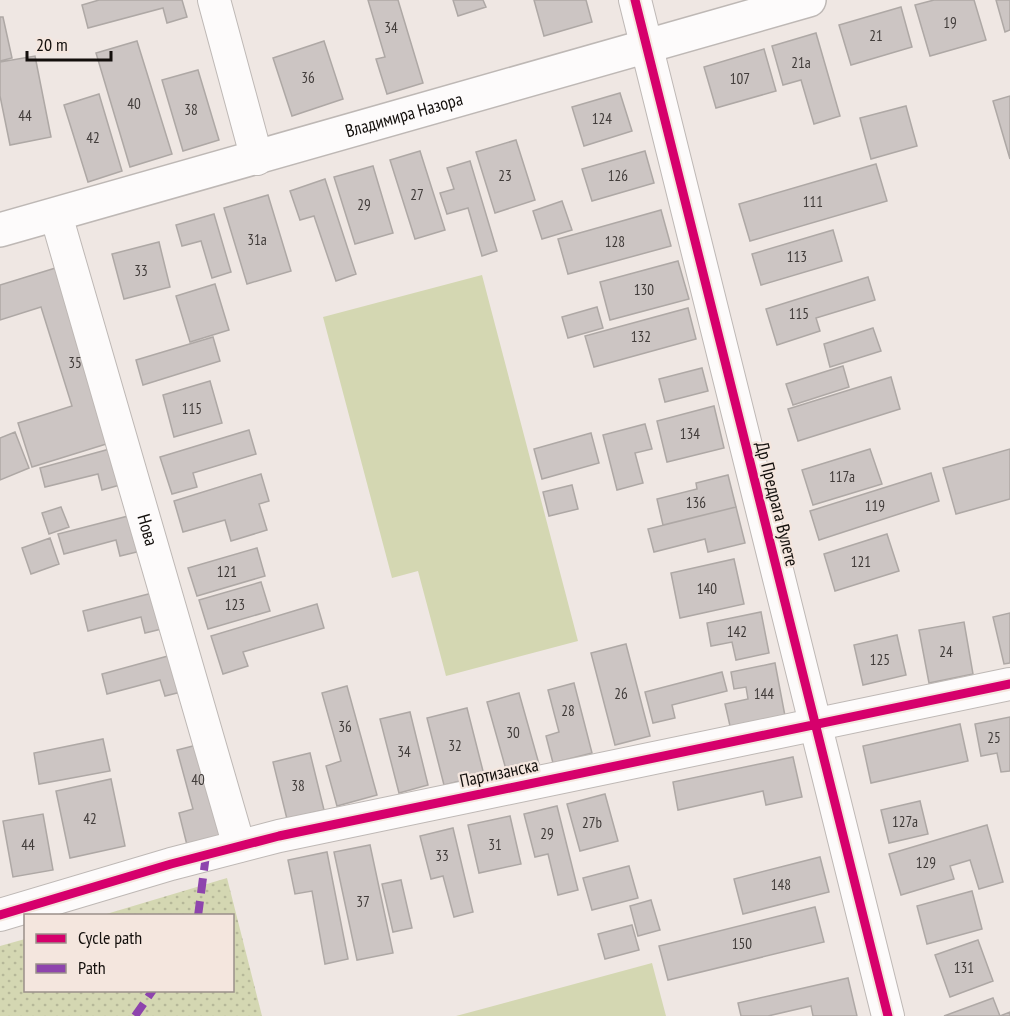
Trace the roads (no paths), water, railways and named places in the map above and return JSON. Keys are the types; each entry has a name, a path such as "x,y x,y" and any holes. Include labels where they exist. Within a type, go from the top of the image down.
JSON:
{"street":[{"path":"214,0 257,159"},
{"name":"Др Предрага Вулете","path":"636,0 888,1016"},
{"name":"Владимира Назора","path":"0,230 257,159 809,0"},
{"name":"Нова","path":"56,215 240,846"},
{"name":"Партизанска","path":"0,915 240,846 1010,684"}]}
